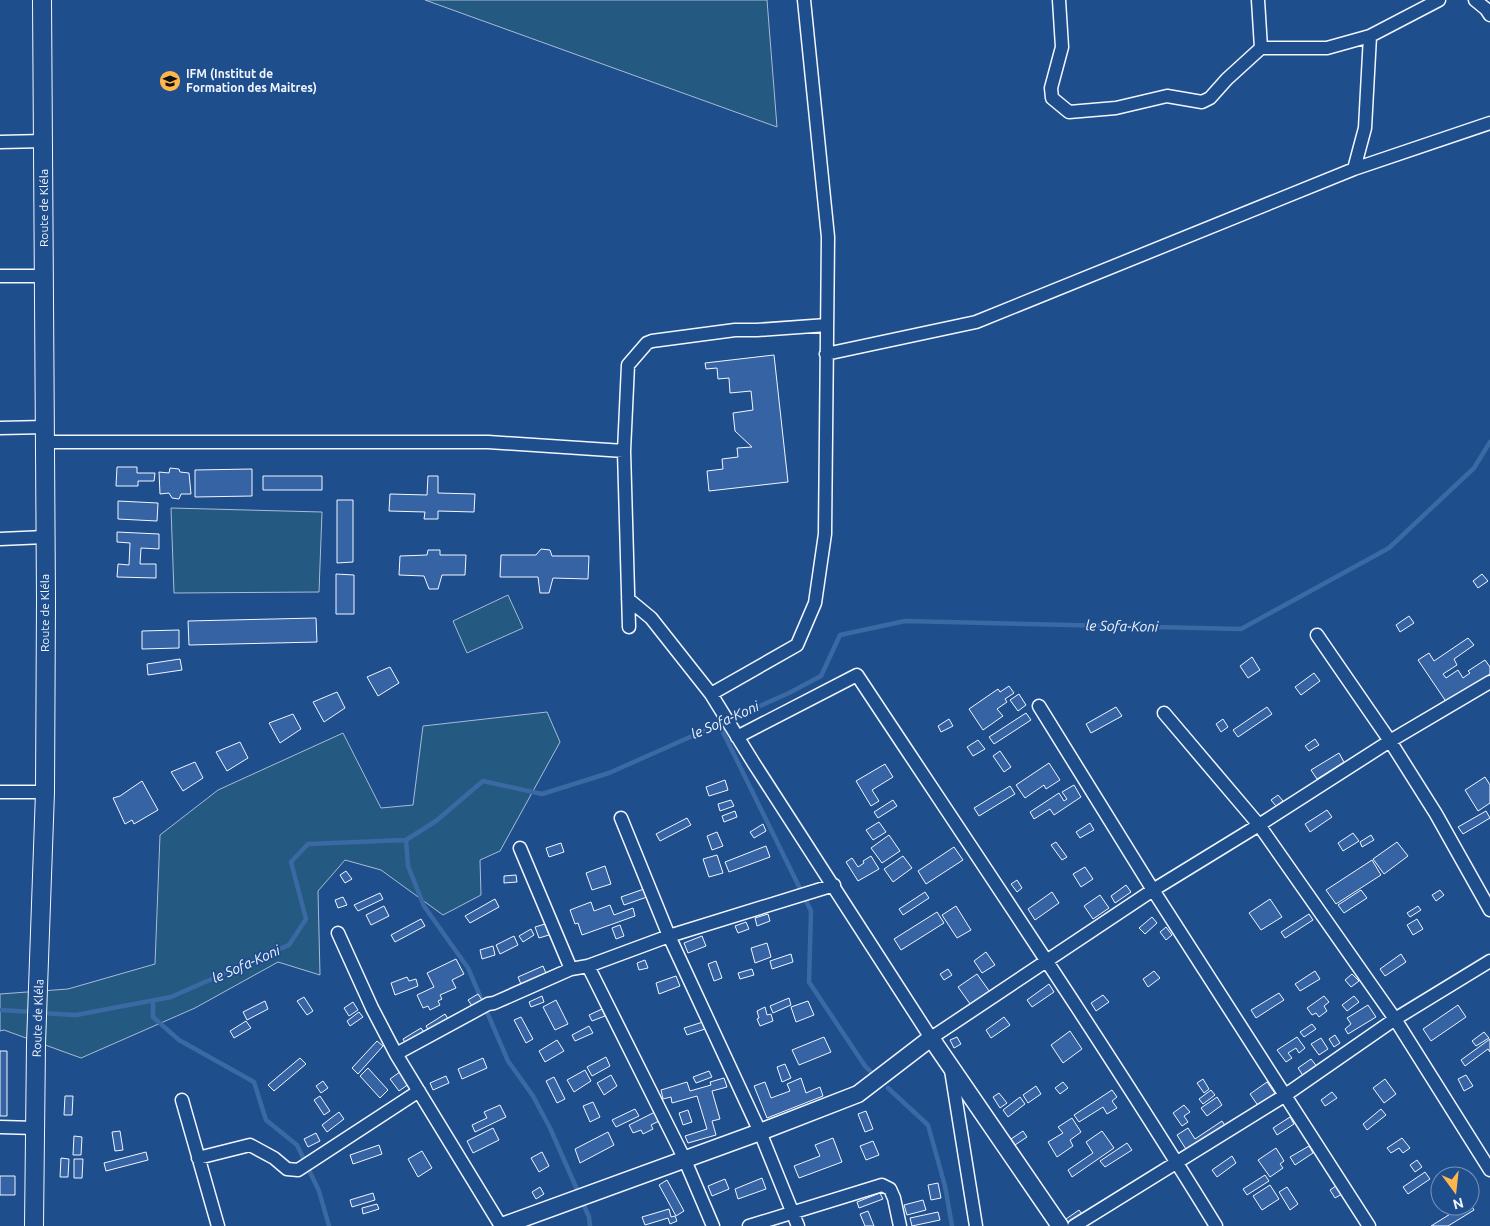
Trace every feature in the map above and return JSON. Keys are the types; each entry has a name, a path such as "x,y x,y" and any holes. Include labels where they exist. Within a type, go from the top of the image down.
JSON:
{"main road":[{"name":"Route de Kléla","path":"34,1226 36,1044 45,792 46,600 42,0"}],"street":[{"path":"711,694 797,645 815,603 824,534 828,237 804,0"},
{"path":"1059,0 1062,47 1051,88 1052,98 1069,112 1116,108 1167,96 1202,102 1210,98 1227,79 1261,48 1327,48 1370,36 1439,0"},
{"path":"1258,0 1261,48"},
{"path":"1475,0 1490,15"},
{"path":"1354,169 1365,128 1370,36"},
{"path":"826,354 976,322 1354,169 1490,124"},
{"path":"0,142 44,141"},
{"path":"0,276 44,276"},
{"path":"629,627 624,451 628,365 647,343 652,341 735,330 827,325"},
{"path":"0,428 44,434 488,442 624,451"},
{"path":"0,539 45,537"},
{"path":"628,599 651,618 711,694 950,1066 1060,1226"},
{"path":"1317,635 1390,741 1436,814 1490,910"},
{"path":"737,737 857,675 1177,1162 1216,1226"},
{"path":"338,933 372,1008 396,1054 501,1226 760,1132 858,1094 932,1038 1153,890 1260,825 1390,741 1490,682"},
{"path":"1039,706 1153,890 1369,1226"},
{"path":"1164,713 1260,825 1395,1019 1490,1170"},
{"path":"0,792 45,792"},
{"path":"622,818 670,936 760,1132 798,1226"},
{"path":"520,848 571,969"},
{"path":"396,1054 483,1006 571,969 588,966 670,936 834,885"},
{"path":"1074,1226 1284,1096 1395,1019 1490,961"},
{"path":"588,966 684,1158 713,1226"},
{"path":"950,1066 976,1226"},
{"path":"198,1158 250,1145 274,1158 287,1170 298,1170 419,1091"},
{"path":"182,1100 218,1226"},
{"path":"0,1127 36,1128"},
{"path":"749,1226 882,1186 890,1189 894,1198 900,1226"}],"shaded area":[{"path":"425,0 767,0 777,127"},
{"path":"171,508 322,512 319,592 174,593"},
{"path":"508,595 523,628 467,653 453,621"},
{"path":"547,712 560,742 500,851 480,860 481,895 443,915 381,870 345,860 318,891 320,975 278,962 195,1008 81,1058 4,1030 0,1031 0,994 68,989 155,964 160,835 218,790 343,733 381,808 413,805 423,726"}],"building":[{"path":"774,355 788,482 709,491 707,471 723,469 722,459 738,457 737,448 752,447 735,431 733,413 753,410 751,391 730,393 729,378 718,379 717,368 706,369 705,363"},
{"path":"117,467 137,467 137,473 155,473 154,481 138,481 138,486 116,486"},
{"path":"170,468 189,473 191,494 181,494 179,499 172,498 169,493 160,494 159,472 169,473"},
{"path":"252,469 252,496 195,497 195,470"},
{"path":"263,476 322,476 322,490 263,490"},
{"path":"428,476 438,476 438,493 475,494 474,512 438,511 438,519 424,519 425,512 389,511 390,494 427,495"},
{"path":"337,500 353,500 353,562 337,563"},
{"path":"118,501 158,503 157,521 118,519"},
{"path":"117,532 159,534 159,549 141,548 140,564 156,564 156,578 117,577 118,564 129,565 130,543 117,542"},
{"path":"541,549 550,550 552,556 589,556 588,579 553,578 549,593 540,593 538,577 500,577 501,555 536,555"},
{"path":"428,550 440,550 440,555 466,555 465,575 442,575 438,589 429,589 424,576 399,575 400,556 427,555"},
{"path":"336,574 354,575 354,614 336,614"},
{"path":"1482,574 1488,581 1478,588 1473,581"},
{"path":"1409,616 1414,623 1400,632 1396,625"},
{"path":"316,618 317,642 189,645 188,621"},
{"path":"179,630 179,648 142,649 142,631"},
{"path":"1468,638 1474,645 1454,659 1457,665 1443,674 1446,678 1458,670 1463,678 1470,673 1468,671 1485,660 1490,667 1490,674 1447,703 1418,660 1429,653 1434,661"},
{"path":"1252,657 1260,670 1248,678 1240,666"},
{"path":"180,659 182,670 148,675 147,664"},
{"path":"390,667 399,683 378,696 367,677"},
{"path":"1314,673 1320,681 1301,695 1295,687"},
{"path":"1009,686 1014,693 1005,699 1007,702 997,709 1003,716 983,730 969,709 998,689 1000,692"},
{"path":"337,692 345,708 324,722 313,702"},
{"path":"1019,694 1026,705 1018,711 1010,700"},
{"path":"1116,707 1122,716 1091,733 1086,724"},
{"path":"1267,707 1272,714 1238,737 1233,730"},
{"path":"1026,713 1031,720 994,744 989,737"},
{"path":"293,714 301,729 280,743 269,723"},
{"path":"949,719 953,726 941,732 938,726"},
{"path":"1223,719 1228,727 1221,732 1216,724"},
{"path":"1315,739 1319,745 1309,751 1305,746"},
{"path":"978,740 985,749 973,756 967,747"},
{"path":"240,742 248,758 227,771 216,752"},
{"path":"1000,751 1011,767 1004,772 993,756"},
{"path":"1339,753 1344,762 1317,779 1311,770"},
{"path":"195,762 203,778 183,791 171,772"},
{"path":"1049,763 1060,780 1046,789 1044,785 1025,798 1016,785"},
{"path":"885,764 893,777 872,790 879,801 871,806 856,781"},
{"path":"1485,777 1490,785 1490,803 1478,811 1465,790"},
{"path":"725,780 728,790 709,796 706,787"},
{"path":"142,781 158,810 134,824 132,820 125,824 113,798 120,796"},
{"path":"1074,785 1081,797 1054,815 1050,809 1034,819 1030,812 1059,793 1064,801 1067,799 1062,792"},
{"path":"1010,786 1015,794 979,816 974,808"},
{"path":"1278,795 1283,801 1276,806 1271,800"},
{"path":"731,800 734,806 720,811 718,804"},
{"path":"893,800 897,806 878,818 874,812"},
{"path":"1327,810 1332,817 1310,832 1305,824"},
{"path":"735,811 737,817 724,822 722,816"},
{"path":"1486,811 1490,818 1463,834 1458,827"},
{"path":"687,818 691,825 660,841 656,834"},
{"path":"879,822 886,832 873,840 866,830"},
{"path":"1090,823 1094,830 1080,838 1076,832"},
{"path":"763,824 766,831 754,838 750,832"},
{"path":"717,832 723,846 712,850 707,836"},
{"path":"1353,833 1359,841 1343,851 1338,843"},
{"path":"889,835 900,851 882,863 871,848"},
{"path":"1371,835 1374,840 1362,847 1360,842"},
{"path":"1056,842 1067,857 1062,860 1051,845"},
{"path":"1397,842 1408,856 1384,874 1373,859"},
{"path":"561,843 564,852 549,857 546,848"},
{"path":"766,846 770,857 729,872 725,862"},
{"path":"954,847 963,860 926,884 918,871"},
{"path":"717,855 723,873 709,877 703,859"},
{"path":"871,856 879,869 858,881 846,862 852,858 858,867"},
{"path":"903,856 912,868 893,882 884,869"},
{"path":"1372,860 1381,875 1336,904 1326,890"},
{"path":"605,866 611,884 592,890 586,873"},
{"path":"1085,867 1093,879 1081,887 1073,874"},
{"path":"346,871 352,879 345,883 340,875"},
{"path":"516,875 517,882 504,883 504,876"},
{"path":"1017,880 1022,888 1017,892 1011,884"},
{"path":"1126,885 1131,892 1115,903 1111,896"},
{"path":"644,889 647,897 624,905 621,897"},
{"path":"1361,890 1367,898 1344,913 1338,905"},
{"path":"1440,890 1444,895 1436,901 1432,895"},
{"path":"925,892 929,898 903,915 899,909"},
{"path":"1052,892 1059,903 1035,920 1028,909"},
{"path":"380,893 383,899 358,911 354,905"},
{"path":"1100,895 1109,908 1093,919 1084,906"},
{"path":"343,897 347,905 338,908 335,900"},
{"path":"495,899 499,907 470,923 465,916"},
{"path":"1270,899 1282,917 1261,930 1249,913"},
{"path":"591,902 594,911 610,905 614,915 633,908 635,916 582,935 578,923 575,924 570,910"},
{"path":"384,906 389,916 371,925 366,915"},
{"path":"956,906 971,930 957,938 942,915"},
{"path":"1418,906 1421,910 1410,917 1407,913"},
{"path":"937,912 944,923 901,950 894,939"},
{"path":"768,914 770,921 757,926 755,918"},
{"path":"1309,914 1313,920 1285,938 1281,932"},
{"path":"1152,917 1157,923 1145,934 1139,928"},
{"path":"421,919 425,926 395,942 391,935"},
{"path":"1417,919 1423,929 1413,935 1407,925"},
{"path":"746,922 749,929 738,933 735,926"},
{"path":"545,924 549,935 539,938 535,927"},
{"path":"620,925 624,936 616,939 612,928"},
{"path":"1166,927 1172,935 1166,940 1160,932"},
{"path":"531,929 534,935 523,942 519,936"},
{"path":"514,936 518,945 500,954 496,945"},
{"path":"702,936 706,946 688,953 684,943"},
{"path":"767,943 771,957 755,963 751,948"},
{"path":"493,946 495,955 482,959 480,950"},
{"path":"986,952 995,965 982,973 974,961"},
{"path":"791,954 793,962 772,969 770,961"},
{"path":"1401,954 1406,962 1385,976 1380,969"},
{"path":"456,959 464,974 452,980 456,988 440,995 442,999 438,1001 440,1005 430,1010 428,1006 423,1008 417,995 434,987 427,973"},
{"path":"645,960 648,968 639,970 637,963"},
{"path":"716,961 722,978 714,981 708,964"},
{"path":"543,966 548,978 523,989 518,977"},
{"path":"752,969 754,975 740,979 738,973"},
{"path":"948,969 952,975 944,980 940,974"},
{"path":"1154,971 1160,978 1148,987 1143,979"},
{"path":"1315,971 1320,979 1300,991 1295,984"},
{"path":"977,974 992,995 973,1008 958,987"},
{"path":"1352,974 1359,981 1351,987 1345,980"},
{"path":"676,976 680,986 659,994 656,983"},
{"path":"407,977 409,981 416,979 418,986 395,995 391,983"},
{"path":"1049,984 1054,992 1032,1007 1027,1000"},
{"path":"1279,993 1284,1000 1256,1018 1251,1010"},
{"path":"478,994 482,1000 472,1006 468,1000"},
{"path":"1103,995 1109,1002 1096,1011 1091,1003"},
{"path":"542,996 544,1002 531,1007 529,1002"},
{"path":"1324,996 1329,1002 1324,1006 1327,1011 1319,1017 1316,1013 1312,1015 1307,1008"},
{"path":"1354,996 1359,1002 1347,1011 1342,1005"},
{"path":"304,997 313,1011 307,1015 297,1001"},
{"path":"789,998 791,1005 773,1013 770,1006"},
{"path":"556,1000 568,1024 555,1030 543,1007"},
{"path":"265,1001 268,1009 247,1020 243,1012"},
{"path":"808,1001 814,1015 796,1022 791,1007"},
{"path":"353,1002 358,1010 349,1016 344,1008"},
{"path":"1368,1005 1376,1017 1348,1034 1345,1029 1351,1024 1347,1018"},
{"path":"1458,1005 1466,1017 1431,1041 1423,1029"},
{"path":"765,1007 767,1015 771,1014 773,1021 760,1026 757,1019 759,1018 757,1011"},
{"path":"602,1009 605,1016 592,1021 589,1015"},
{"path":"359,1012 363,1017 350,1026 347,1021"},
{"path":"445,1014 450,1022 430,1033 426,1026"},
{"path":"521,1017 533,1039 526,1043 514,1020"},
{"path":"1004,1017 1010,1025 991,1038 986,1030"},
{"path":"246,1021 251,1028 234,1038 230,1031"},
{"path":"706,1021 708,1028 687,1035 684,1028"},
{"path":"1312,1024 1316,1029 1304,1037 1300,1032"},
{"path":"589,1026 593,1033 575,1041 572,1035"},
{"path":"421,1028 426,1035 407,1046 403,1039"},
{"path":"1070,1031 1082,1049 1063,1063 1051,1045"},
{"path":"1484,1032 1489,1038 1476,1046 1472,1041"},
{"path":"1335,1035 1340,1043 1334,1047 1329,1039"},
{"path":"824,1037 831,1052 799,1065 792,1050"},
{"path":"957,1037 961,1044 954,1048 950,1040"},
{"path":"1297,1037 1305,1048 1299,1053 1296,1048 1288,1053 1292,1058 1286,1062 1277,1050"},
{"path":"1321,1038 1328,1049 1319,1055 1311,1044"},
{"path":"1490,1039 1490,1052 1488,1049 1465,1066 1461,1060"},
{"path":"557,1040 564,1051 545,1062 539,1051"},
{"path":"377,1041 383,1046 358,1074 352,1068"},
{"path":"0,1051 7,1051 7,1116 0,1116"},
{"path":"606,1057 610,1066 592,1076 587,1067"},
{"path":"300,1058 306,1064 274,1091 268,1085"},
{"path":"483,1058 487,1068 462,1079 458,1069"},
{"path":"1311,1059 1318,1068 1304,1077 1298,1068"},
{"path":"785,1064 791,1078 782,1082 777,1067"},
{"path":"368,1068 388,1090 380,1098 360,1076"},
{"path":"404,1069 413,1081 399,1091 390,1079"},
{"path":"585,1070 591,1081 574,1092 567,1080"},
{"path":"709,1071 712,1077 696,1083 693,1077"},
{"path":"611,1075 617,1086 604,1095 597,1083"},
{"path":"1466,1075 1473,1086 1464,1091 1458,1079"},
{"path":"446,1076 449,1083 433,1090 430,1083"},
{"path":"554,1077 565,1099 557,1103 546,1081"},
{"path":"724,1078 727,1087 712,1091 720,1119 712,1121 716,1135 688,1143 685,1136 707,1129 697,1096 672,1103 671,1097 663,1099 661,1090 687,1082 690,1091 711,1085 710,1082"},
{"path":"801,1078 806,1093 820,1087 823,1096 767,1118 754,1086 765,1082 771,1098 790,1091 787,1084"},
{"path":"1203,1079 1209,1089 1204,1093 1197,1083"},
{"path":"1385,1079 1396,1094 1384,1103 1373,1088"},
{"path":"323,1081 328,1088 321,1093 316,1086"},
{"path":"1063,1082 1068,1088 1060,1094 1055,1088"},
{"path":"1267,1082 1276,1095 1259,1107 1250,1094"},
{"path":"1036,1086 1041,1094 1028,1103 1023,1095"},
{"path":"1112,1090 1117,1097 1112,1101 1117,1108 1107,1114 1103,1107 1079,1122 1074,1115"},
{"path":"1211,1090 1215,1095 1203,1104 1199,1099"},
{"path":"1332,1092 1337,1098 1325,1106 1321,1100"},
{"path":"999,1093 1007,1103 1000,1108 993,1097"},
{"path":"65,1096 73,1096 72,1115 64,1115"},
{"path":"320,1096 330,1111 324,1115 314,1100"},
{"path":"1020,1097 1025,1104 1008,1117 1003,1110"},
{"path":"1217,1097 1222,1105 1207,1116 1201,1108"},
{"path":"593,1102 600,1117 590,1122 583,1106"},
{"path":"500,1105 506,1117 475,1132 472,1125 487,1118 484,1112"},
{"path":"1184,1105 1190,1112 1184,1116 1188,1122 1182,1126 1173,1113"},
{"path":"635,1109 639,1116 616,1127 612,1120"},
{"path":"1381,1109 1386,1115 1367,1130 1363,1124"},
{"path":"659,1110 663,1119 651,1125 653,1129 643,1134 641,1130 633,1133 629,1125"},
{"path":"688,1110 692,1122 683,1125 679,1113"},
{"path":"866,1111 873,1129 865,1132 858,1114"},
{"path":"339,1112 344,1119 327,1132 322,1125"},
{"path":"1290,1117 1294,1124 1277,1135 1273,1128"},
{"path":"1072,1118 1081,1132 1070,1140 1073,1146 1057,1157 1048,1142 1063,1133 1058,1127"},
{"path":"1222,1121 1228,1130 1189,1154 1177,1135 1188,1128 1195,1139"},
{"path":"493,1128 499,1140 473,1153 467,1141"},
{"path":"120,1131 123,1150 115,1151 112,1132"},
{"path":"1023,1131 1027,1137 1015,1145 1011,1139"},
{"path":"1102,1131 1114,1148 1072,1177 1068,1170 1093,1153 1086,1142"},
{"path":"608,1132 614,1145 580,1163 575,1149"},
{"path":"316,1133 320,1141 308,1147 304,1139"},
{"path":"74,1136 82,1137 81,1155 73,1155"},
{"path":"833,1138 842,1162 799,1178 794,1166 820,1156 815,1145"},
{"path":"1402,1138 1410,1148 1403,1153 1399,1148 1391,1153 1387,1148"},
{"path":"873,1141 879,1155 866,1160 860,1146"},
{"path":"1127,1143 1132,1150 1105,1167 1100,1161"},
{"path":"379,1145 382,1154 353,1164 350,1155"},
{"path":"1309,1146 1313,1153 1295,1165 1290,1157"},
{"path":"1276,1148 1284,1161 1280,1164 1283,1168 1270,1177 1258,1160"},
{"path":"422,1151 432,1168 418,1177 408,1159"},
{"path":"146,1152 148,1160 106,1171 104,1163"},
{"path":"542,1152 549,1166 539,1172 531,1158"},
{"path":"1232,1156 1236,1163 1217,1177 1212,1170"},
{"path":"61,1158 69,1159 68,1177 60,1177"},
{"path":"74,1159 83,1159 82,1178 74,1178"},
{"path":"1417,1160 1422,1167 1415,1172 1410,1165"},
{"path":"1425,1172 1430,1179 1408,1194 1403,1187"},
{"path":"1265,1175 1269,1181 1247,1195 1243,1189"},
{"path":"0,1176 15,1176 15,1195 0,1195"},
{"path":"762,1178 766,1189 738,1199 735,1189"},
{"path":"725,1179 729,1189 712,1196 708,1186"},
{"path":"667,1180 684,1211 676,1216 659,1185"},
{"path":"938,1183 941,1198 931,1200 928,1185"},
{"path":"1270,1185 1279,1199 1262,1210 1253,1196"},
{"path":"1336,1186 1342,1194 1335,1198 1330,1190"},
{"path":"540,1187 544,1194 536,1199 532,1192"},
{"path":"1287,1187 1298,1204 1290,1210 1279,1192"},
{"path":"373,1193 375,1200 352,1207 350,1200"},
{"path":"880,1193 883,1199 859,1208 857,1202"},
{"path":"923,1200 926,1210 907,1215 904,1205"},
{"path":"377,1204 379,1209 363,1214 362,1208"},
{"path":"669,1209 671,1217 675,1216 677,1221 670,1224 668,1218 645,1225 642,1217"},
{"path":"1079,1210 1084,1217 1070,1226 1066,1219"},
{"path":"868,1211 874,1226 865,1226 860,1214"},
{"path":"938,1212 940,1220 912,1226 910,1218"},
{"path":"1447,1216 1464,1216 1448,1226 1431,1226"}],"waterway":[{"name":"le Sofa-Koni","path":"41,1013 76,1015 171,997 289,945 306,919 291,862 308,844 406,840 436,821 483,781 542,794 609,773 789,693 821,676 840,635 905,621 1241,629 1389,548 1474,468 1490,442"},
{"path":"719,724 811,911 809,982 865,1066 871,1072"},
{"path":"406,840 408,866 424,906 468,968 508,1061 533,1096 550,1128 579,1194"},
{"path":"153,1001 153,1017 179,1040 254,1082 266,1120 297,1145 319,1191 329,1226"},
{"name":"le Sofa-Koni","path":"0,1010 33,1012"},
{"path":"888,1088 928,1125 945,1186 952,1226"},
{"path":"582,1201 589,1217 590,1226"}],"place":[{"name":"IFM (Institut de Formation des Maitres)","path":"170,81"}]}
